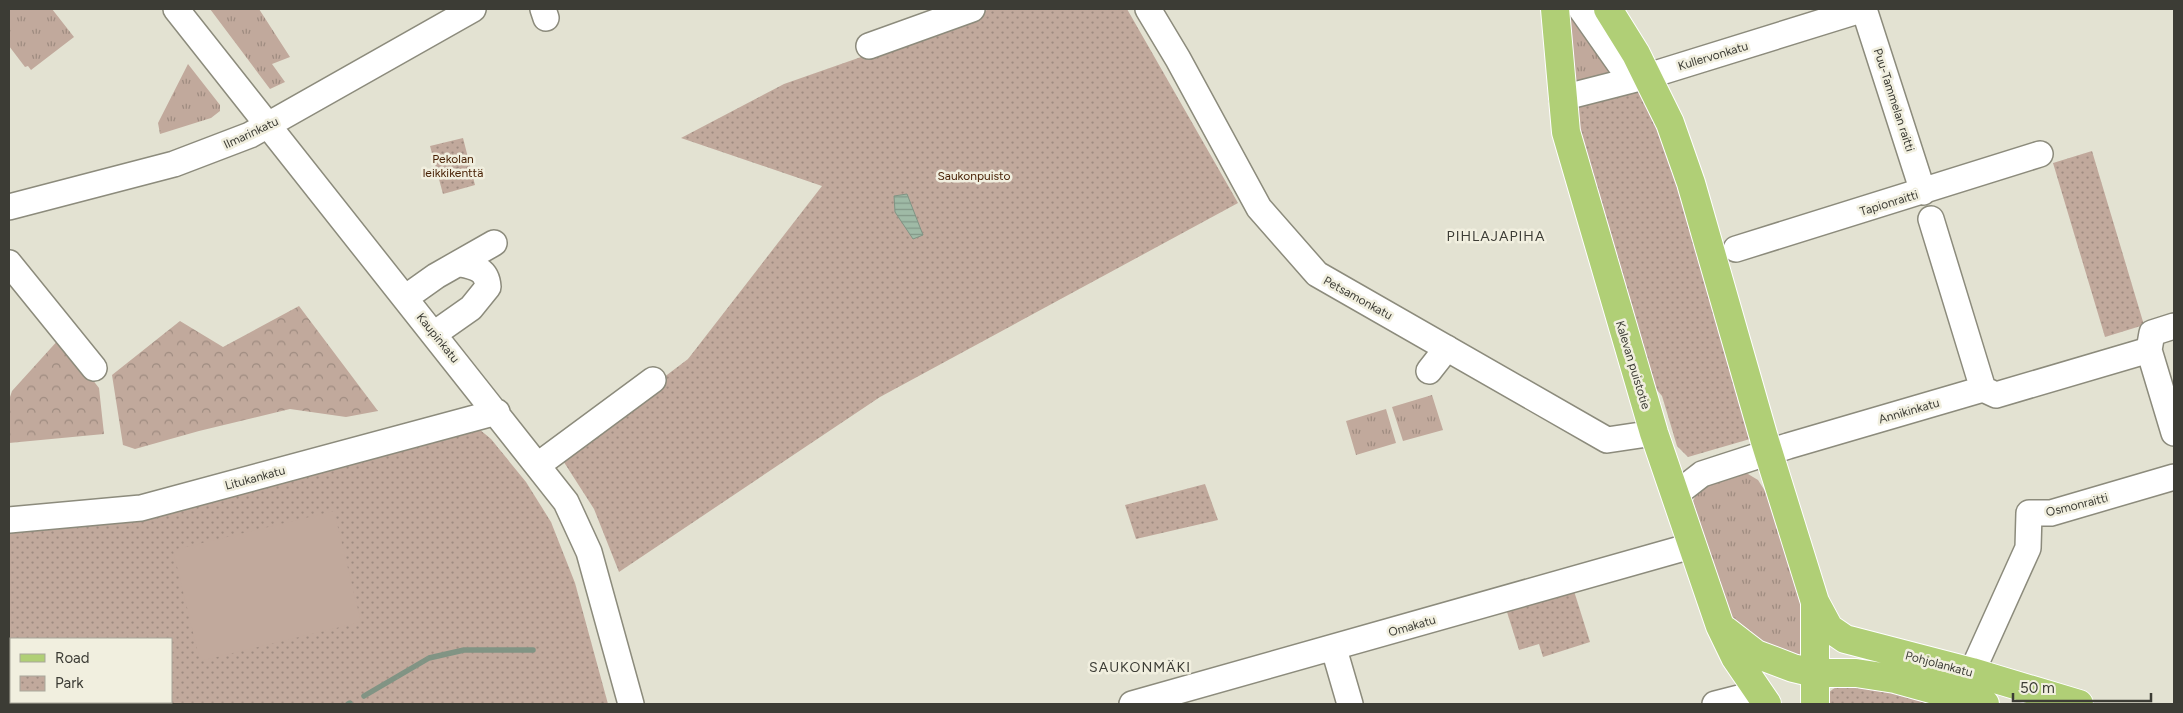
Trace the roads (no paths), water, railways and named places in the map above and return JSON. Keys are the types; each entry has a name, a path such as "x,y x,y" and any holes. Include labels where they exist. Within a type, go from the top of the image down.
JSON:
{"main road":[{"name":"Kalevan puistotie","path":"1555,9 1566,132 1654,434 1720,626 1735,657 1763,698"},
{"path":"1608,9 1648,76 1670,123 1692,183 1769,453 1815,602 1815,704"},
{"name":"Pohjolankatu","path":"1815,602 1830,628 1845,639 1972,672 2079,704"},
{"name":"Pohjolankatu","path":"1720,626 1756,654 1814,673 1849,673 1895,679 1985,704"},
{"path":"1763,698 1814,673"}],"street":[{"name":"Kaupinkatu","path":"176,9 270,125 566,502 589,552 631,704"},
{"name":"Ilmarinkatu","path":"9,207 174,164 250,135 473,9"},
{"path":"869,46 972,9"},
{"name":"Petsamonkatu","path":"1148,9 1178,59 1259,208 1317,274 1607,440 1654,434"},
{"path":"1581,9 1622,66 1648,76"},
{"name":"Kullervonkatu","path":"1562,98 1648,76 1864,9"},
{"name":"Puu-Tammelan raitti","path":"1864,9 1923,192"},
{"name":"Tapionraitti","path":"1736,249 2040,154"},
{"path":"1931,218 1983,389"},
{"path":"405,298 436,276 461,264 494,243"},
{"path":"9,262 94,368"},
{"path":"434,334 471,308 488,287 486,275 482,270 461,264"},
{"path":"2174,326 2152,333 2149,350 2174,433"},
{"path":"1429,371 1447,348"},
{"name":"Annikinkatu","path":"1675,494 1702,474 1769,453 1983,389 1996,395 2149,350"},
{"path":"538,465 653,380"},
{"name":"Litukankatu","path":"9,520 141,508 497,412"},
{"name":"Osmonraitti","path":"1972,672 2028,548 2029,513 2051,513 2174,477"},
{"name":"Omakatu","path":"1132,704 1334,649 1691,546"},
{"path":"1334,649 1350,704"},
{"path":"1715,704 1763,698"}],"waterway":[{"path":"364,696 429,658 464,650 533,650"}],"district":[{"name":"PIHLAJAPIHA","path":"1496,236"},
{"name":"SAUKONMÄKI","path":"1140,667"}],"park label":[{"name":"Pekolan leikkikenttä","path":"453,166"},
{"name":"Saukonpuisto","path":"974,176"}]}
